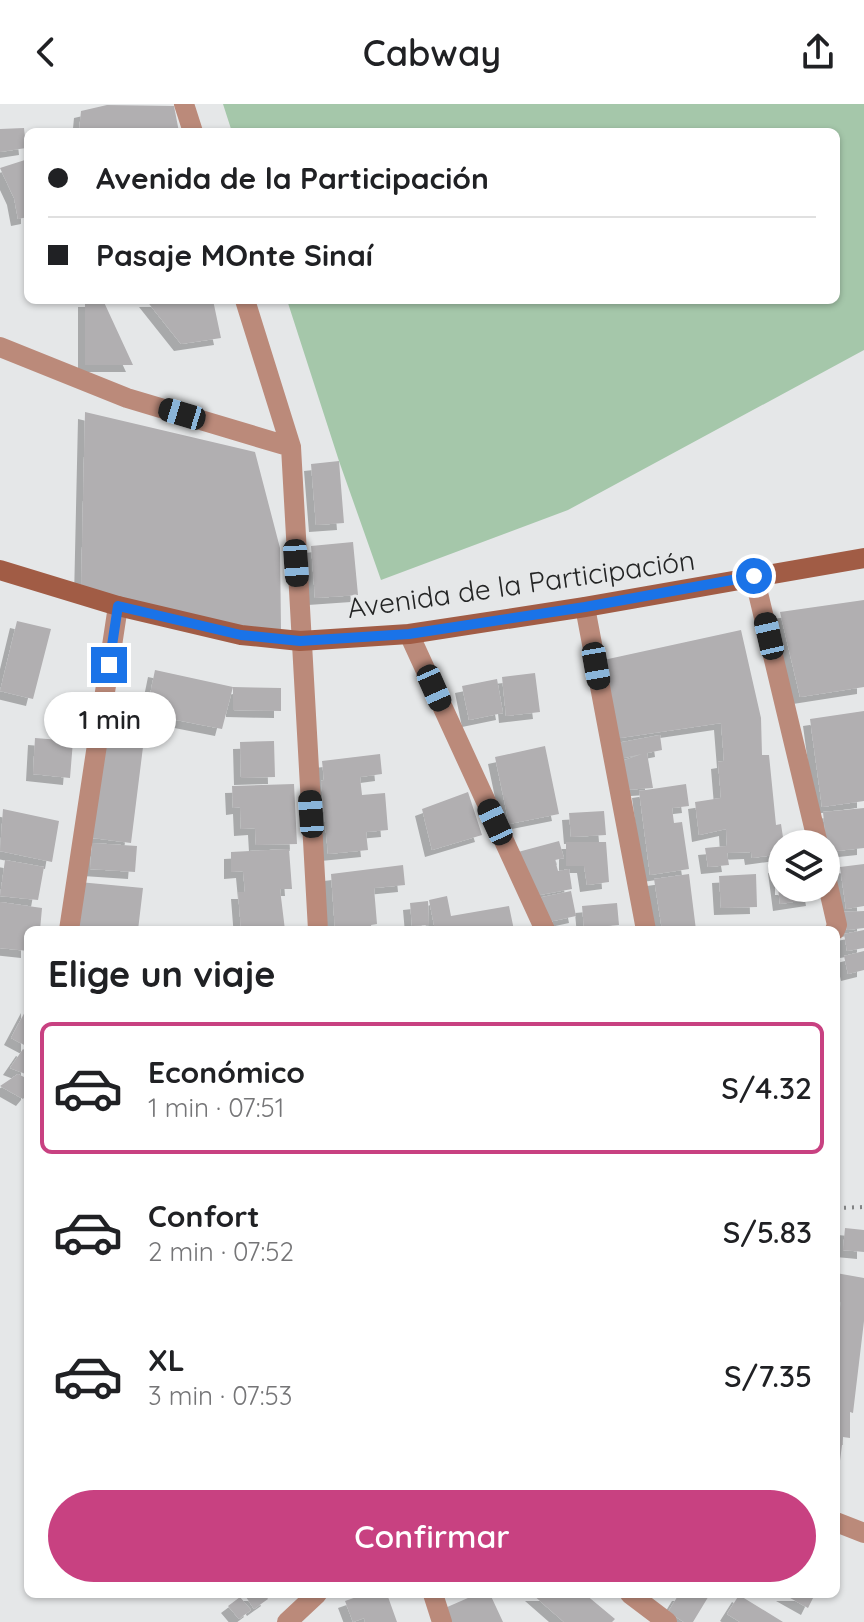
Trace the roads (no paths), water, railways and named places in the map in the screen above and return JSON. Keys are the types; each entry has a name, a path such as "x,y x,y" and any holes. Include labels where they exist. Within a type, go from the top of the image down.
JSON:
{"main road":[{"name":"Avenida de la Participación","path":"0,570 118,606 241,635 300,641 409,634 864,558"}],"street":[{"path":"184,104 192,128"},
{"path":"246,304 291,447 318,926"},
{"path":"0,347 127,398 291,447"},
{"path":"754,576 815,830"},
{"path":"70,926 118,606"},
{"path":"585,607 645,926"},
{"path":"409,634 543,926"},
{"path":"832,902 837,926"},
{"path":"840,1524 864,1533"},
{"path":"287,1622 313,1598"},
{"path":"434,1598 442,1622"},
{"path":"635,1598 667,1622"}]}
